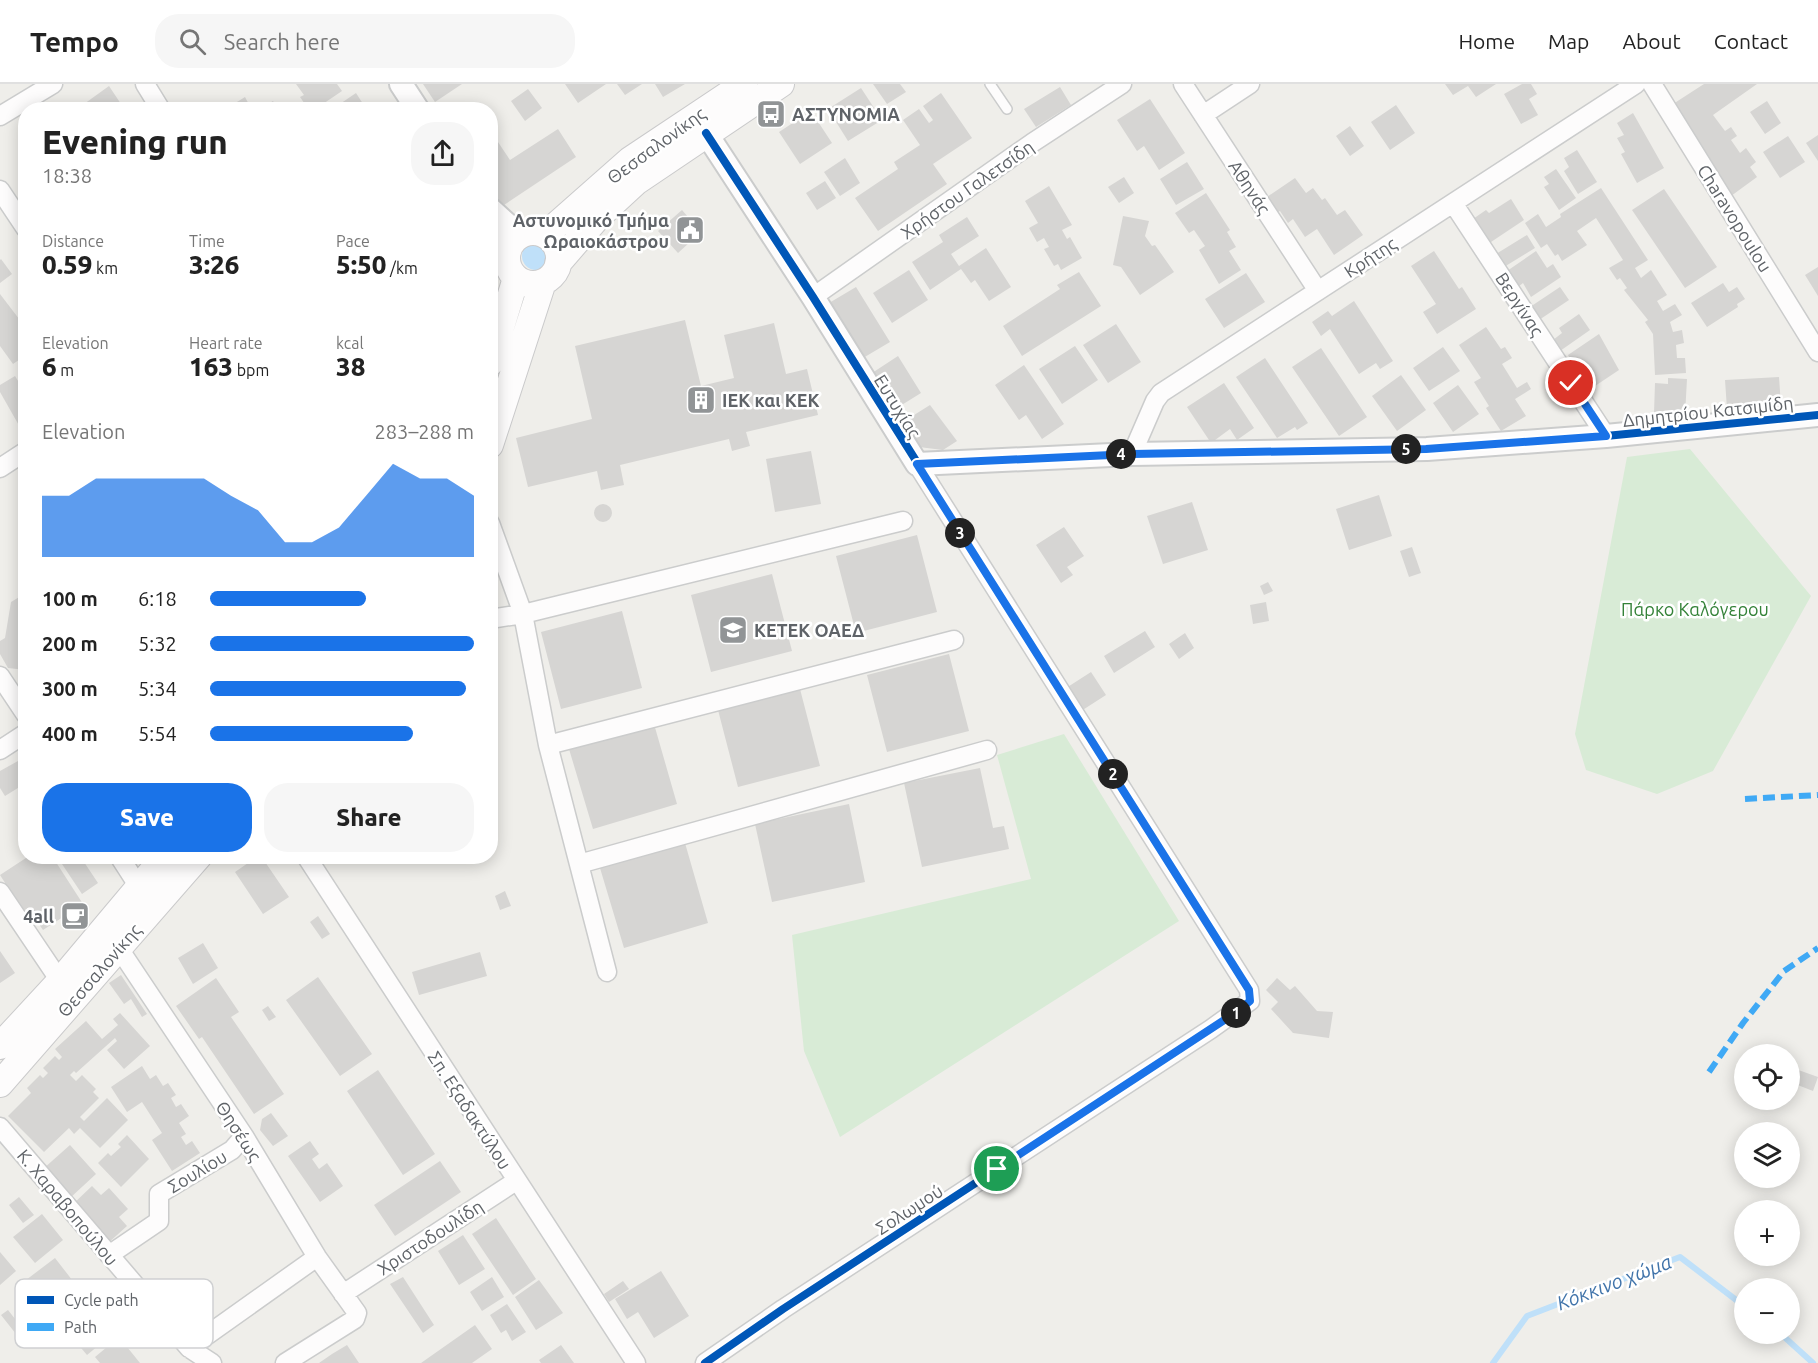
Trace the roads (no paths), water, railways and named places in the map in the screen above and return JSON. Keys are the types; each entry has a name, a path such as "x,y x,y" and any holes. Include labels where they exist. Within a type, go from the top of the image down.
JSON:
{"main road":[{"name":"Θεσσαλονίκης","path":"532,236 630,160 744,84"},
{"name":"Θεσσαλονίκης","path":"498,422 551,272 597,218 636,182 781,84"},
{"path":"498,328 511,270 509,247 532,236 556,247 551,272 529,284 511,270"},
{"name":"Θεσσαλονίκης","path":"0,1046 60,981 158,864"},
{"name":"Θεσσαλονίκης","path":"0,1084 192,864"}],"street":[{"path":"23,102 52,84"},
{"path":"146,84 156,102"},
{"path":"401,84 413,102"},
{"name":"Χρήστου Γαλετσίδη","path":"813,297 1032,143 1122,84"},
{"name":"Αθηνάς","path":"1183,84 1318,291"},
{"path":"1203,115 1250,84"},
{"name":"Κρήτης","path":"1132,454 1155,400 1161,393 1453,203 1615,90 1636,84"},
{"name":"Charavopoulou","path":"1652,84 1818,352"},
{"path":"0,116 18,105"},
{"name":"Ευτυχίας","path":"706,133 813,297 1249,990 1250,1001"},
{"path":"0,190 18,217"},
{"name":"Βεργίνας","path":"1453,203 1606,436"},
{"path":"498,213 532,236"},
{"path":"498,246 511,270"},
{"name":"Δημητρίου Κατσιμίδη","path":"917,464 1132,454 1426,449 1606,436 1818,415"},
{"path":"0,468 18,456"},
{"path":"498,618 523,614 903,521"},
{"path":"498,545 523,614 548,745 607,972"},
{"path":"548,745 954,640"},
{"path":"0,676 18,700"},
{"path":"0,750 18,738"},
{"path":"579,864 987,750"},
{"path":"124,864 139,887"},
{"name":"Σπ. Εξαδακτύλου","path":"311,864 636,1363"},
{"path":"0,892 60,981"},
{"name":"Θησέως","path":"118,947 244,1136 317,1257 357,1316 285,1363"},
{"name":"Σολωμού","path":"705,1363 783,1309 1220,1023 1250,1001"},
{"name":"Κ. Χαραβοπούλου","path":"0,1127 130,1279"},
{"name":"Σουλίου","path":"109,1255 159,1221 159,1194 232,1150 244,1136"},
{"name":"Χριστοδουλίδη","path":"343,1294 516,1181"},
{"path":"213,1331 317,1257"},
{"name":"Κ. Χαραβοπούλου","path":"189,1348 211,1363"}],"lane":[{"path":"990,84 1007,109"}],"water":[{"path":"536,242 546,246 550,256 546,266 536,270 526,266 522,256 526,246"}],"waterway":[{"name":"Κόκκινο χώμα","path":"1493,1363 1527,1316 1680,1257 1734,1298"},
{"name":"Κόκκινο χώμα","path":"1792,1344 1813,1363"}],"place":[{"name":"ΑΣΤΥΝΟΜΙΑ","path":"771,114"},
{"name":"Αστυνομικό Τμήμα Ωραιοκάστρου","path":"690,230"},
{"name":"ΙΕΚ και ΚΕΚ","path":"701,400"},
{"name":"ΚΕΤΕΚ ΟΑΕΔ","path":"733,630"},
{"name":"4all","path":"75,916"}],"park label":[{"name":"Πάρκο Καλόγερου","path":"1695,609"}]}
